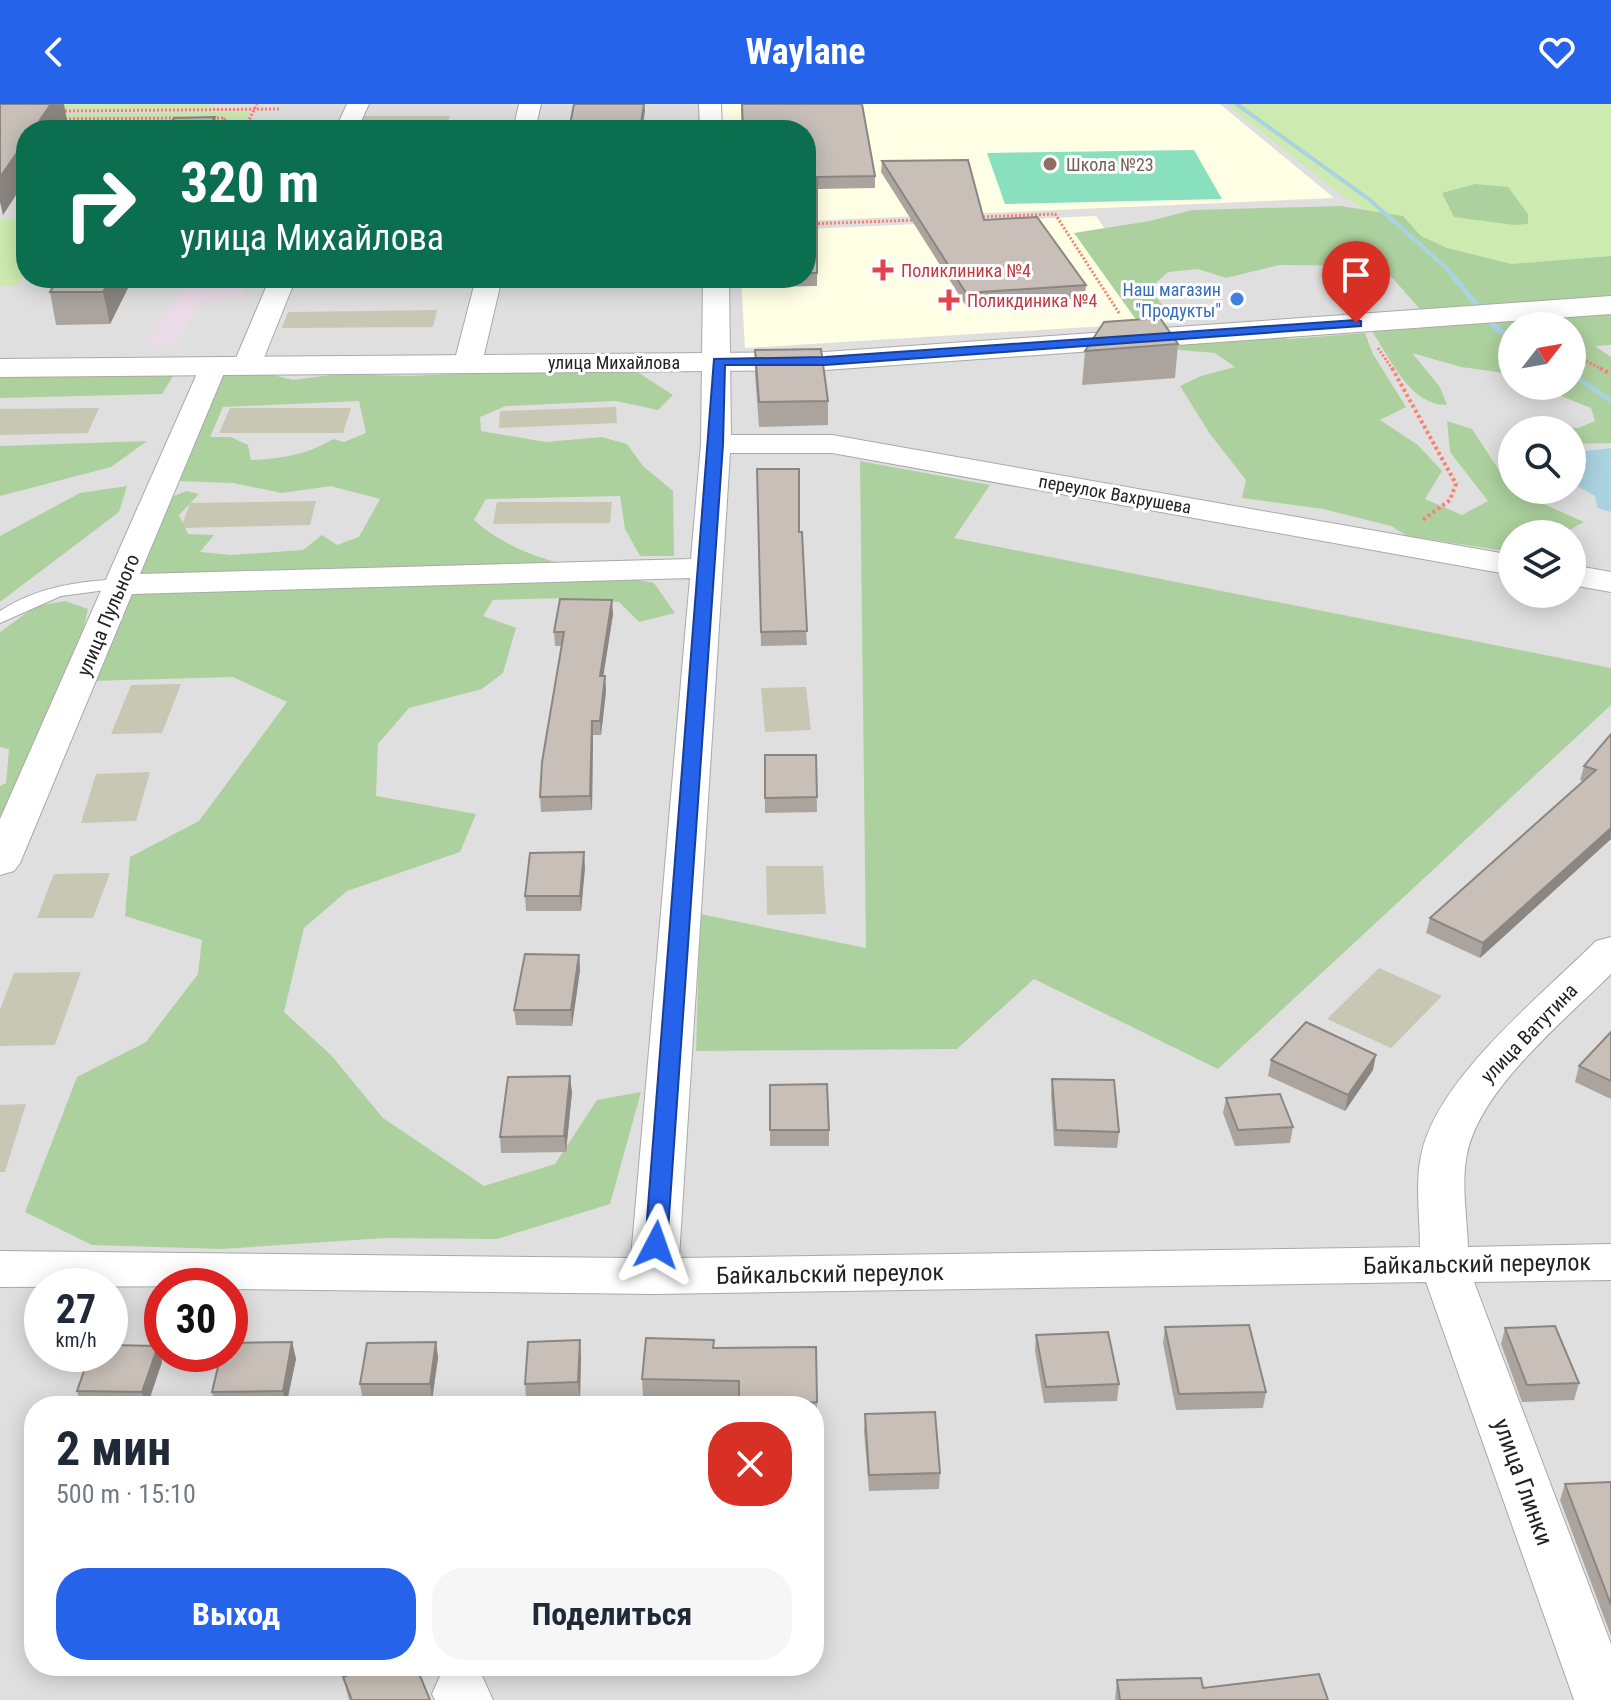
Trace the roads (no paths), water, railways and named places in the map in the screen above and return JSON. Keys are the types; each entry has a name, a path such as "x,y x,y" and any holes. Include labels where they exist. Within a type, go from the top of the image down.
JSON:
{"street":[{"path":"247,365 279,288"},
{"path":"468,363 487,288"},
{"path":"654,1276 716,444 716,288"},
{"name":"улица Михайлова","path":"0,368 825,361 1611,305"},
{"name":"улица Пульного","path":"0,863 213,366"},
{"name":"переулок Вахрушева","path":"716,444 832,444 1498,562"},
{"path":"122,584 707,568"},
{"path":"1586,578 1611,582"},
{"name":"улица Ватутина","path":"1444,1265 1443,1157 1454,1120 1482,1079 1611,950"},
{"name":"Байкальский переулок","path":"0,1269 654,1276 1611,1262"},
{"name":"улица Глинки","path":"1444,1265 1603,1700"}],"lane":[{"path":"0,618 31,598 71,586 122,584"}],"water":[{"path":"1611,448 1611,512 1597,508 1595,496 1586,491 1586,451"}],"waterway":[{"path":"1236,104 1370,200 1446,268 1498,330"},
{"path":"1586,383 1611,402"}],"place":[{"name":"Школа №23","path":"1050,164"},
{"name":"Поликлиника №4","path":"883,270"},
{"name":"Наш магазин \"Продукты\"","path":"1237,299"},
{"name":"Поликдиника №4","path":"949,300"}]}
